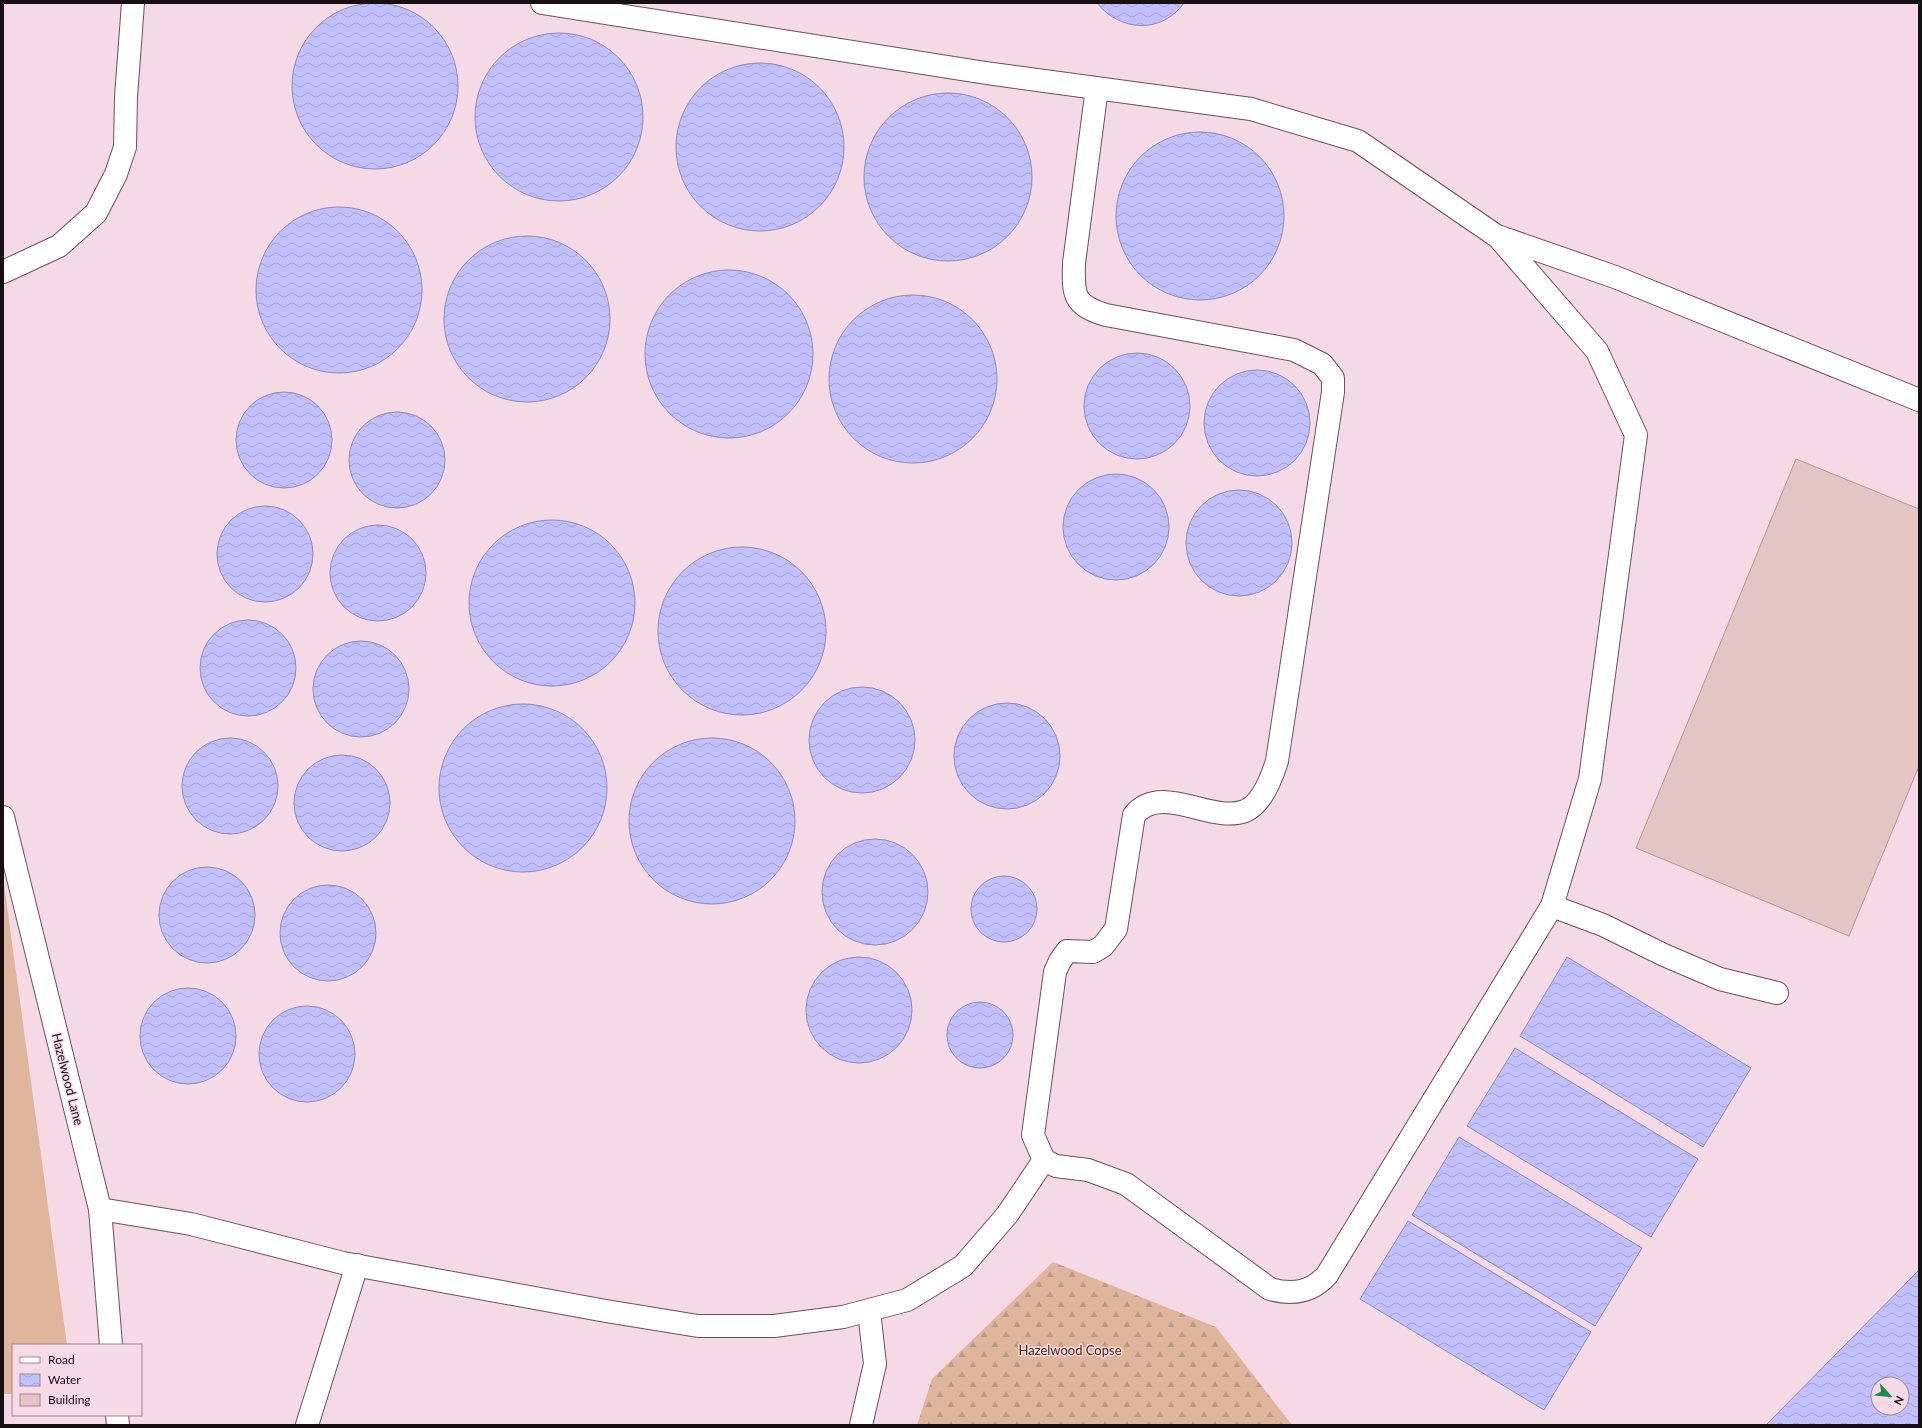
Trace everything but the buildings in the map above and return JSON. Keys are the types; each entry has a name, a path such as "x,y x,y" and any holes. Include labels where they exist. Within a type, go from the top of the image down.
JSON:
{"lane":[{"path":"3,272 59,246 96,213 116,174 125,147 126,97 133,3"},
{"path":"542,3 986,73 1251,108 1358,142 1498,237 1597,351 1636,435 1590,779 1552,906 1327,1275 1319,1284 1296,1292 1284,1293 1270,1289 1126,1184 1088,1170 1056,1166 1044,1160 1034,1135 1055,972 1067,951 1094,952 1103,946 1116,929 1134,815 1140,807 1162,802 1229,813 1245,811 1263,794 1272,777 1277,761 1333,392 1333,378 1322,364 1294,350 1106,316 1087,308 1079,301 1074,290 1074,263 1097,88"},
{"path":"1498,237 1615,277 1919,400"},
{"name":"Hazelwood Lane","path":"3,817 100,1208 112,1344"},
{"path":"1552,906 1603,925 1664,955 1720,978 1778,993"},
{"path":"100,1208 191,1224 357,1265 606,1311 698,1326 774,1326 843,1317 907,1300 963,1266 1007,1215 1044,1160"},
{"path":"307,1425 357,1265"},
{"path":"861,1425 875,1364 869,1311"}],"green space":[{"path":"3,877 67,1344 12,1344 12,1394 3,1394"},
{"name":"Hazelwood Copse","path":"1053,1262 1216,1327 1292,1425 917,1425 932,1379"}],"water":[{"path":"367,3 383,3 399,6 414,12 428,21 440,33 449,47 455,62 458,86 457,102 449,125 440,139 428,151 414,160 399,166 383,169 367,169 351,166 336,160 322,151 310,139 301,125 295,110 292,94 292,78 295,62 301,47 310,33 322,21 336,12 351,6"},
{"path":"1097,3 1184,3 1175,13 1164,20 1141,26 1117,20 1106,13"},
{"path":"559,33 583,37 598,43 612,52 624,64 633,78 639,93 643,117 639,141 633,156 624,170 612,182 598,191 583,197 559,201 535,197 520,191 506,182 494,170 485,156 479,141 475,117 479,93 485,78 494,64 506,52 520,43 535,37"},
{"path":"760,63 784,67 799,73 813,82 825,94 834,108 840,123 844,147 840,171 834,186 825,200 813,212 799,221 784,227 760,231 736,227 721,221 707,212 695,200 686,186 680,171 676,147 680,123 686,108 695,94 707,82 721,73 736,67"},
{"path":"948,93 972,97 987,103 1001,112 1013,124 1022,138 1028,153 1032,177 1028,201 1022,216 1013,230 1001,242 987,251 972,257 948,261 924,257 909,251 895,242 883,230 874,216 868,201 864,177 868,153 874,138 883,124 895,112 909,103 924,97"},
{"path":"1200,132 1224,136 1239,142 1253,151 1265,163 1274,177 1280,192 1284,216 1280,240 1274,255 1265,269 1253,281 1239,290 1224,296 1200,300 1176,296 1161,290 1147,281 1135,269 1126,255 1120,240 1116,216 1120,192 1126,177 1135,163 1147,151 1161,142 1176,136"},
{"path":"331,207 347,207 363,210 378,216 392,225 404,237 413,251 419,266 422,290 421,306 413,329 404,343 392,355 378,364 363,370 347,373 331,373 315,370 300,364 286,355 274,343 265,329 259,314 256,298 256,282 259,266 265,251 274,237 286,225 300,216 315,210"},
{"path":"519,236 535,236 551,239 566,245 580,254 592,266 601,280 607,295 610,319 609,335 601,358 592,372 580,384 566,393 551,399 535,402 519,402 503,399 488,393 474,384 462,372 453,358 447,343 444,327 444,311 447,295 453,280 462,266 474,254 488,245 503,239"},
{"path":"729,270 753,274 768,280 782,289 794,301 803,315 809,330 813,354 809,378 803,393 794,407 782,419 768,428 753,434 729,438 705,434 690,428 676,419 664,407 655,393 649,378 645,354 649,330 655,315 664,301 676,289 690,280 705,274"},
{"path":"913,295 937,299 952,305 966,314 978,326 987,340 993,355 997,379 993,403 987,418 978,432 966,444 952,453 937,459 913,463 889,459 874,453 860,444 848,432 839,418 833,403 829,379 833,355 839,340 848,326 860,314 874,305 889,299"},
{"path":"1137,353 1157,357 1175,368 1186,386 1190,406 1186,426 1175,444 1157,455 1137,459 1117,455 1099,444 1088,426 1084,406 1088,386 1099,368 1117,357"},
{"path":"1257,370 1277,374 1295,385 1306,403 1310,423 1306,443 1295,461 1277,472 1257,476 1237,472 1219,461 1208,443 1204,423 1208,403 1219,385 1237,374"},
{"path":"284,392 302,396 318,406 328,422 332,440 328,458 318,474 302,484 284,488 266,484 250,474 240,458 236,440 240,422 250,406 266,396"},
{"path":"397,412 415,416 431,426 441,442 445,460 441,478 431,494 415,504 397,508 379,504 363,494 353,478 349,460 353,442 363,426 379,416"},
{"path":"1116,474 1136,478 1153,490 1165,507 1169,527 1165,547 1153,564 1136,576 1116,580 1096,576 1079,564 1067,547 1063,527 1067,507 1079,490 1096,478"},
{"path":"1239,490 1259,494 1277,505 1288,523 1292,543 1288,563 1277,581 1259,592 1239,596 1219,592 1201,581 1190,563 1186,543 1190,523 1201,505 1219,494"},
{"path":"265,506 283,510 299,520 309,536 313,554 309,572 299,588 283,598 265,602 247,598 231,588 221,572 217,554 221,536 231,520 247,510"},
{"path":"544,520 560,520 576,523 591,529 605,538 617,550 626,564 632,579 635,603 634,619 626,642 617,656 605,668 591,677 576,683 560,686 544,686 528,683 513,677 499,668 487,656 478,642 472,627 469,611 469,595 472,579 478,564 487,550 499,538 513,529 528,523"},
{"path":"378,525 396,529 412,539 422,555 426,573 422,591 412,607 396,617 378,621 360,617 344,607 334,591 330,573 334,555 344,539 360,529"},
{"path":"742,547 766,551 781,557 795,566 807,578 816,592 822,607 826,631 822,655 816,670 807,684 795,696 781,705 766,711 742,715 718,711 703,705 689,696 677,684 668,670 662,655 658,631 662,607 668,592 677,578 689,566 703,557 718,551"},
{"path":"248,620 266,624 282,634 292,650 296,668 292,686 282,702 266,712 248,716 230,712 214,702 204,686 200,668 204,650 214,634 230,624"},
{"path":"361,641 379,645 395,655 405,671 409,689 405,707 395,723 379,733 361,737 343,733 327,723 317,707 313,689 317,671 327,655 343,645"},
{"path":"862,687 882,691 900,702 911,720 915,740 911,760 900,778 882,789 862,793 842,789 824,778 813,760 809,740 813,720 824,702 842,691"},
{"path":"1007,703 1027,707 1045,718 1056,736 1060,756 1056,776 1045,794 1027,805 1007,809 987,805 969,794 958,776 954,756 958,736 969,718 987,707"},
{"path":"523,704 547,708 562,714 576,723 588,735 597,749 603,764 607,788 603,812 597,827 588,841 576,853 562,862 547,868 523,872 499,868 484,862 470,853 458,841 449,827 443,812 439,788 443,764 449,749 458,735 470,723 484,714 499,708"},
{"path":"230,738 248,742 264,752 274,768 278,786 274,804 264,820 248,830 230,834 212,830 196,820 186,804 182,786 186,768 196,752 212,742"},
{"path":"704,738 720,738 736,741 751,747 771,762 786,782 789,789 794,805 794,837 789,853 786,860 771,880 751,895 736,901 720,904 704,904 688,901 673,895 653,880 648,874 638,860 632,845 629,829 629,813 632,797 638,782 653,762 659,757 673,747 688,741"},
{"path":"342,755 360,759 376,769 386,785 390,803 386,821 376,837 360,847 342,851 324,847 308,837 298,821 294,803 298,785 308,769 324,759"},
{"path":"875,839 895,843 913,854 924,872 928,892 924,912 913,930 895,941 875,945 855,941 837,930 826,912 822,892 826,872 837,854 855,843"},
{"path":"207,867 225,871 241,881 251,897 255,915 251,933 241,949 225,959 207,963 189,959 173,949 163,933 159,915 163,897 173,881 189,871"},
{"path":"1004,876 1016,879 1027,886 1034,897 1037,909 1034,921 1027,932 1016,939 1004,942 992,939 981,932 974,921 971,909 974,897 981,886 992,879"},
{"path":"328,885 346,889 362,899 372,915 376,933 372,951 362,967 346,977 328,981 310,977 294,967 284,951 280,933 284,915 294,899 310,889"},
{"path":"859,957 879,961 897,972 908,990 912,1010 908,1030 897,1048 879,1059 859,1063 839,1059 821,1048 810,1030 806,1010 810,990 821,972 839,961"},
{"path":"1567,957 1751,1068 1703,1147 1520,1036"},
{"path":"188,988 206,992 222,1002 232,1018 236,1036 232,1054 222,1070 206,1080 188,1084 170,1080 154,1070 144,1054 140,1036 144,1018 154,1002 170,992"},
{"path":"980,1002 993,1005 1003,1012 1010,1022 1013,1035 1010,1048 1003,1058 993,1065 980,1068 967,1065 957,1058 950,1048 947,1035 950,1022 957,1012 967,1005"},
{"path":"307,1006 325,1010 341,1020 351,1036 355,1054 351,1072 341,1088 325,1098 307,1102 289,1098 273,1088 263,1072 259,1054 263,1036 273,1020 289,1010"},
{"path":"1515,1048 1698,1159 1651,1237 1467,1126"},
{"path":"1459,1137 1642,1248 1595,1326 1412,1215"},
{"path":"1408,1221 1591,1332 1544,1410 1360,1299"},
{"path":"1919,1270 1919,1425 1766,1425"}]}
